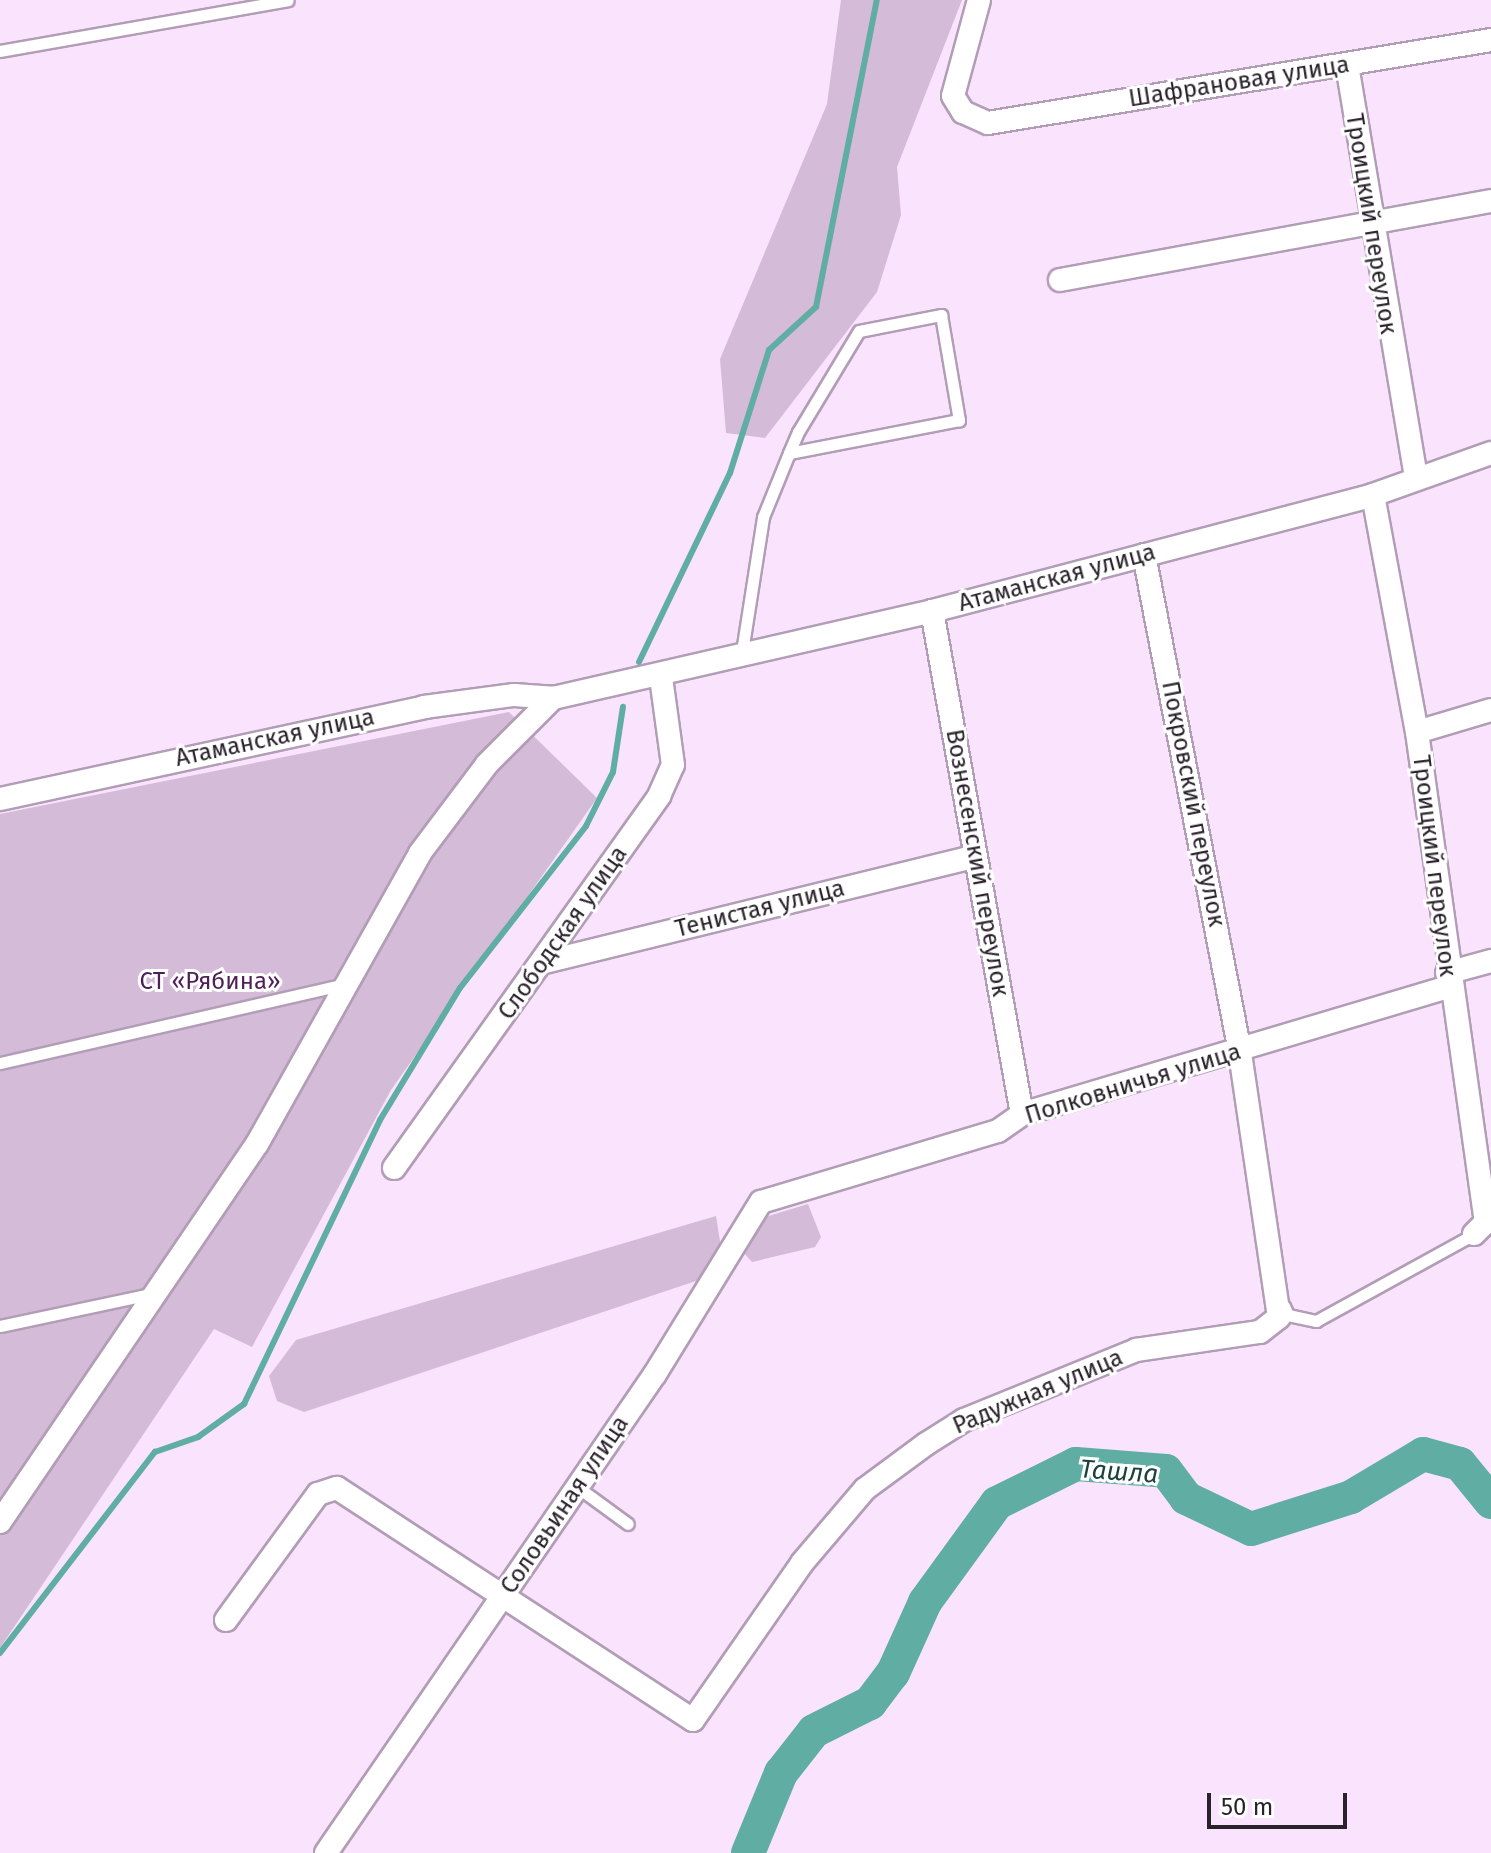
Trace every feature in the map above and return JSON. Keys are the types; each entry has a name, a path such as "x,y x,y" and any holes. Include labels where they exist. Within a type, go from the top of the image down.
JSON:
{"street":[{"name":"Шафрановая улица","path":"979,0 953,96 963,112 988,123 1491,40"},
{"name":"Троицкий переулок","path":"1347,65 1368,224 1416,478"},
{"path":"1060,280 1491,201"},
{"name":"Атаманская улица","path":"0,799 424,707 514,695 553,698 741,659 1373,495 1491,453"},
{"name":"Троицкий переулок","path":"1373,495 1417,732 1448,980 1484,1225"},
{"name":"Покровский переулок","path":"1144,555 1240,1052"},
{"name":"Вознесенский переулок","path":"932,611 1022,1114"},
{"name":"Слободская улица","path":"394,1168 545,962 673,765 661,677"},
{"path":"0,1522 257,1144 420,853 487,764 553,698"},
{"path":"1417,732 1491,710"},
{"name":"Тенистая улица","path":"545,962 975,856"},
{"name":"Полковничья улица","path":"820,1185 998,1131 1022,1114 1240,1052 1448,980 1491,961"},
{"path":"1240,1052 1278,1295"},
{"name":"Соловьиная улица","path":"326,1853 502,1597 761,1202 820,1185"},
{"name":"Радужная улица","path":"502,1597 693,1720 802,1563 865,1489 926,1444 964,1420 1136,1350 1260,1332 1279,1317 1278,1295"},
{"path":"226,1620 329,1488 348,1492 502,1597"}],"lane":[{"path":"0,51 288,0"},
{"path":"741,659 763,517 789,453 859,331 941,315 959,420 789,453"},
{"path":"0,1063 346,984"},
{"path":"1278,1295 1288,1315 1316,1321 1484,1225"},
{"path":"0,1326 155,1293"},
{"path":"576,1486 628,1524"}],"green space":[{"path":"841,0 962,0 897,167 901,215 877,292 765,438 726,433 720,359 827,104"},
{"name":"СТ «Рябина»","path":"509,712 597,798 391,1090 252,1347 214,1329 0,1648 0,814"},
{"path":"808,1204 821,1237 815,1247 752,1262 743,1252 762,1218"},
{"path":"716,1216 721,1248 702,1279 304,1412 277,1401 269,1376 296,1340"}],"waterway":[{"path":"639,662 730,473 769,350 816,307 877,0"},
{"path":"0,1653 155,1452 198,1437 244,1404 380,1120 460,988 586,826 613,772 623,707"},
{"name":"Ташла","path":"748,1853 781,1773 814,1731 870,1703 893,1673 925,1602 997,1503 1076,1464 1166,1471 1186,1498 1251,1529 1351,1497 1423,1454 1460,1464 1491,1502"}]}
